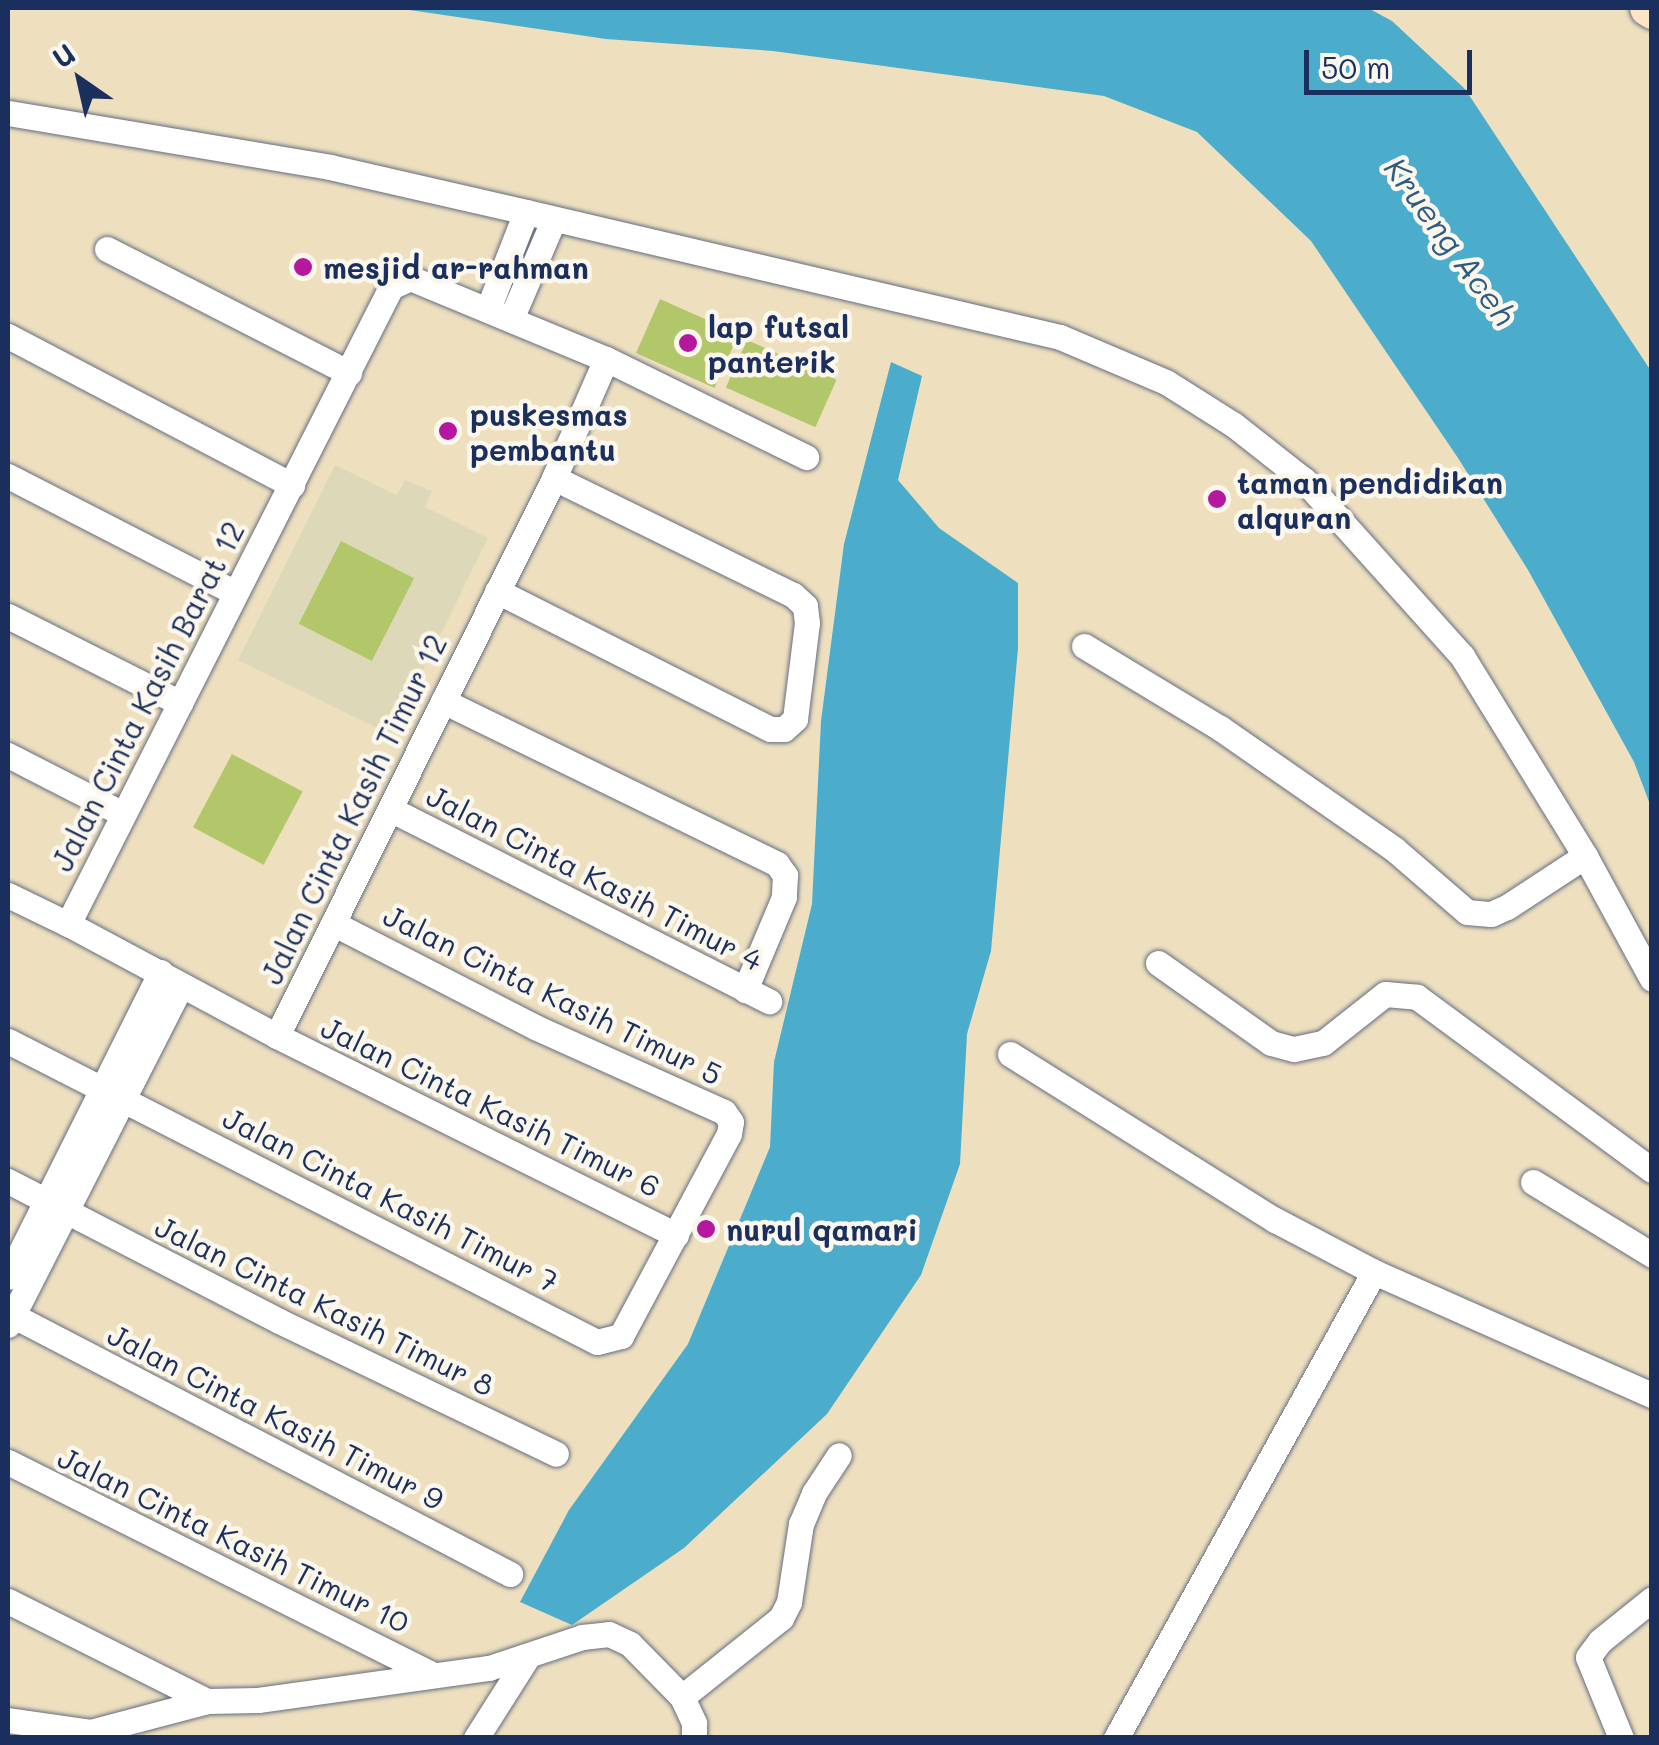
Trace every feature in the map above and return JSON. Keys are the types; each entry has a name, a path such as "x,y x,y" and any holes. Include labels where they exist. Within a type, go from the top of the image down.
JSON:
{"street":[{"path":"8,113 330,167 526,212 553,222 1060,337 1166,382 1234,425 1304,480 1462,656 1585,856 1652,979"},
{"path":"499,314 526,212"},
{"path":"499,314 553,222"},
{"path":"106,249 348,373"},
{"name":"Jalan Cinta Kasih Barat 12","path":"68,924 234,592 397,281 410,278 499,314"},
{"path":"499,314 606,359 806,458"},
{"path":"8,336 292,485"},
{"name":"Jalan Cinta Kasih Timur 12","path":"171,979 276,1036 392,810 554,478 606,359"},
{"path":"8,476 234,592"},
{"path":"497,591 770,729 784,729 794,719 807,624 804,606 792,594 554,478"},
{"path":"8,616 180,704"},
{"path":"1084,646 1220,728 1394,849 1467,912 1490,914 1507,906 1585,856"},
{"name":"Jalan Cinta Kasih Timur 4","path":"392,810 757,996 784,897 785,875 765,856 443,701"},
{"path":"8,755 124,814"},
{"path":"8,894 171,979 56,1206 9,1318"},
{"name":"Jalan Cinta Kasih Timur 5","path":"333,924 535,1026 724,1112 731,1122 729,1134 676,1235"},
{"path":"1158,964 1271,1043 1294,1049 1323,1044 1385,994 1417,997 1652,1170"},
{"name":"Jalan Cinta Kasih Timur 6","path":"276,1036 676,1235"},
{"name":"Jalan Cinta Kasih Timur 7","path":"8,1041 597,1342 615,1340 627,1330 676,1235"},
{"path":"1010,1054 1274,1220 1374,1272 1652,1395"},
{"name":"Jalan Cinta Kasih Timur 8","path":"8,1181 278,1321 556,1454"},
{"path":"1533,1182 1652,1255"},
{"path":"8,1277 56,1206"},
{"path":"1116,1738 1374,1272"},
{"name":"Jalan Cinta Kasih Timur 9","path":"9,1318 510,1574"},
{"path":"682,1698 781,1618 789,1602 801,1524 814,1493 839,1454"},
{"name":"Jalan Cinta Kasih Timur 10","path":"8,1462 432,1674"},
{"path":"1621,1738 1588,1657 1600,1641 1652,1599"},
{"path":"8,1601 207,1702"},
{"path":"8,1720 93,1735 207,1702 258,1700 489,1668 582,1637 609,1634 630,1644 682,1698 694,1723 694,1738"},
{"path":"476,1738 528,1656"}],"shaded area":[{"path":"335,465 397,495 405,480 432,491 425,507 488,538 391,735 238,660"}],"green space":[{"name":"lap futsal panterik","path":"660,299 739,334 715,388 636,353"},
{"path":"747,340 837,380 815,427 726,388"},
{"path":"341,541 414,578 372,661 299,624"},
{"path":"232,754 303,792 264,865 193,827"}],"water":[{"name":"Krueng Aceh","path":"396,8 1368,8 1392,21 1465,89 1651,371 1651,807 1634,762 1528,570 1458,458 1311,241 1197,132 1104,96 773,51 606,39"},
{"path":"891,362 922,376 898,480 939,528 1018,583 1018,648 991,951 967,1034 960,1164 921,1275 827,1414 684,1548 572,1625 520,1602 569,1510 688,1344 770,1147 774,1062 812,904 821,721 844,544"}],"place":[{"name":"mesjid ar-rahman","path":"303,267"},
{"name":"lap futsal panterik","path":"688,343"},
{"name":"puskesmas pembantu","path":"448,431"},
{"name":"taman pendidikan alquran","path":"1217,499"},
{"name":"nurul qamari","path":"706,1229"}]}
